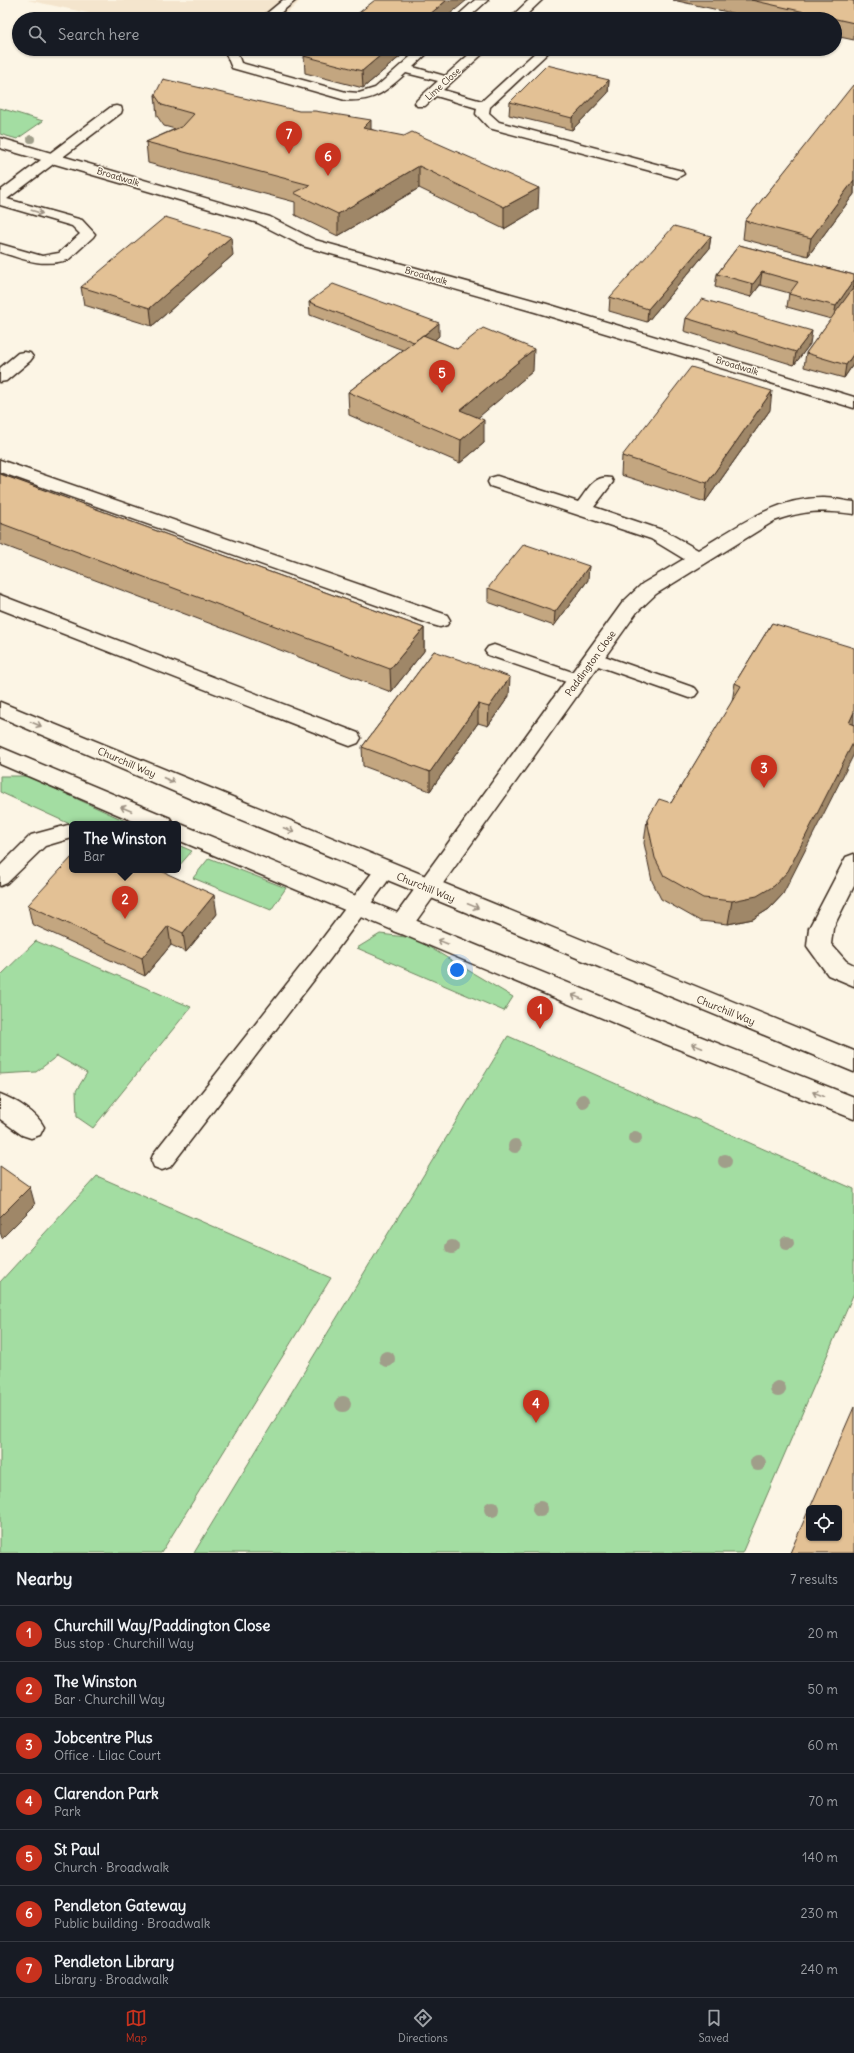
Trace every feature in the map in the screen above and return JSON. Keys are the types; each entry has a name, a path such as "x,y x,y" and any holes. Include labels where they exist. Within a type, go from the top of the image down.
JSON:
{"street":[{"name":"Broadwalk","path":"0,144 54,158 264,220 310,243 548,310 854,403"},
{"path":"0,377 24,357"},
{"path":"0,466 440,620"},
{"path":"497,482 658,535 698,559"},
{"path":"582,510 604,482"},
{"name":"Paddington Close","path":"402,925 630,607 649,589 767,517 792,508 823,504 854,508"},
{"path":"0,602 350,738"},
{"name":"Churchill Way","path":"0,709 384,870 854,1062"},
{"path":"0,755 155,821"},
{"path":"181,832 402,925 854,1108"},
{"path":"854,863 821,928 819,946 837,968 854,976"},
{"path":"0,1105 30,1127"}],"lane":[{"path":"275,12 290,0"},
{"path":"468,12 482,0"},
{"path":"523,12 536,0"},
{"path":"233,56 236,65 345,96 360,97 379,91 418,56"},
{"name":"Lime Close","path":"421,103 474,56"},
{"path":"538,56 484,106 482,114 494,125 677,174"},
{"path":"404,69 447,80"},
{"path":"434,92 484,106"},
{"path":"0,199 116,110"},
{"path":"0,199 77,223 88,234 63,257 41,260 0,248"},
{"path":"494,651 578,680"},
{"path":"594,658 689,692"},
{"path":"0,878 38,840 68,832"},
{"path":"162,1160 323,953 384,870"}],"shaded area":[{"path":"27,0 301,0 288,12 83,12"}],"green space":[{"path":"0,108 43,121 17,139 0,134"},
{"path":"0,776 27,776 125,821 69,821 69,824 0,792"},
{"path":"181,846 192,851 181,864"},
{"path":"209,858 286,888 271,910 193,878"},
{"path":"380,934 414,938 513,997 504,1011 357,948"},
{"path":"36,941 191,1007 93,1128 77,1117 76,1091 87,1073 57,1056 36,1072 0,1074 0,976"},
{"path":"508,1036 854,1189 854,1293 742,1553 194,1553"},
{"path":"97,1176 331,1278 161,1553 0,1553 0,1282"}],"building":[{"path":"375,0 447,0 432,12 360,12"},
{"path":"751,0 854,1 854,23 842,20 842,12 805,12"},
{"path":"304,56 380,56 362,71"},
{"path":"547,65 609,80 572,118 510,102"},
{"path":"163,79 299,111 315,111 371,120 363,128 404,136 412,132 539,188 504,207 419,166 338,214 294,193 310,185 146,142 183,126 194,114 162,105 155,95"},
{"path":"853,85 854,180 811,238 745,221"},
{"path":"165,217 231,237 150,308 81,287"},
{"path":"674,226 711,236 648,309 610,297"},
{"path":"739,245 854,275 854,280 836,306 789,294 798,282 762,272 753,284 717,274"},
{"path":"333,284 439,323 414,342 309,302"},
{"path":"854,287 854,353 846,365 806,353"},
{"path":"702,299 812,331 796,352 686,318"},
{"path":"483,328 534,349 460,410 484,420 461,440 348,392 423,335 457,349"},
{"path":"691,367 772,391 707,483 622,456"},
{"path":"0,474 424,628 390,669 0,523"},
{"path":"524,544 589,566 555,612 488,588"},
{"path":"772,623 854,648 854,712 849,723 854,725 854,741 788,871 774,886 757,896 732,901 703,898 664,876 655,858 647,820 659,799 671,803 741,686 735,683"},
{"path":"434,651 510,677 489,707 478,704 430,772 362,747"},
{"path":"69,860 69,873 166,873 214,895 183,933 168,926 142,958 28,905"},
{"path":"0,1166 30,1187 0,1217"},
{"path":"854,1407 854,1553 790,1553 806,1516 806,1541 842,1541 842,1505 811,1505"}],"place":[{"name":"Pendleton Library","path":"289,154"},
{"name":"Pendleton Gateway","path":"328,176"},
{"name":"St Paul","path":"442,393"},
{"name":"Jobcentre Plus","path":"764,788"},
{"name":"The Winston","path":"125,919"},
{"name":"Churchill Way/Paddington Close","path":"540,1029"},
{"name":"Clarendon Park","path":"536,1423"}]}
